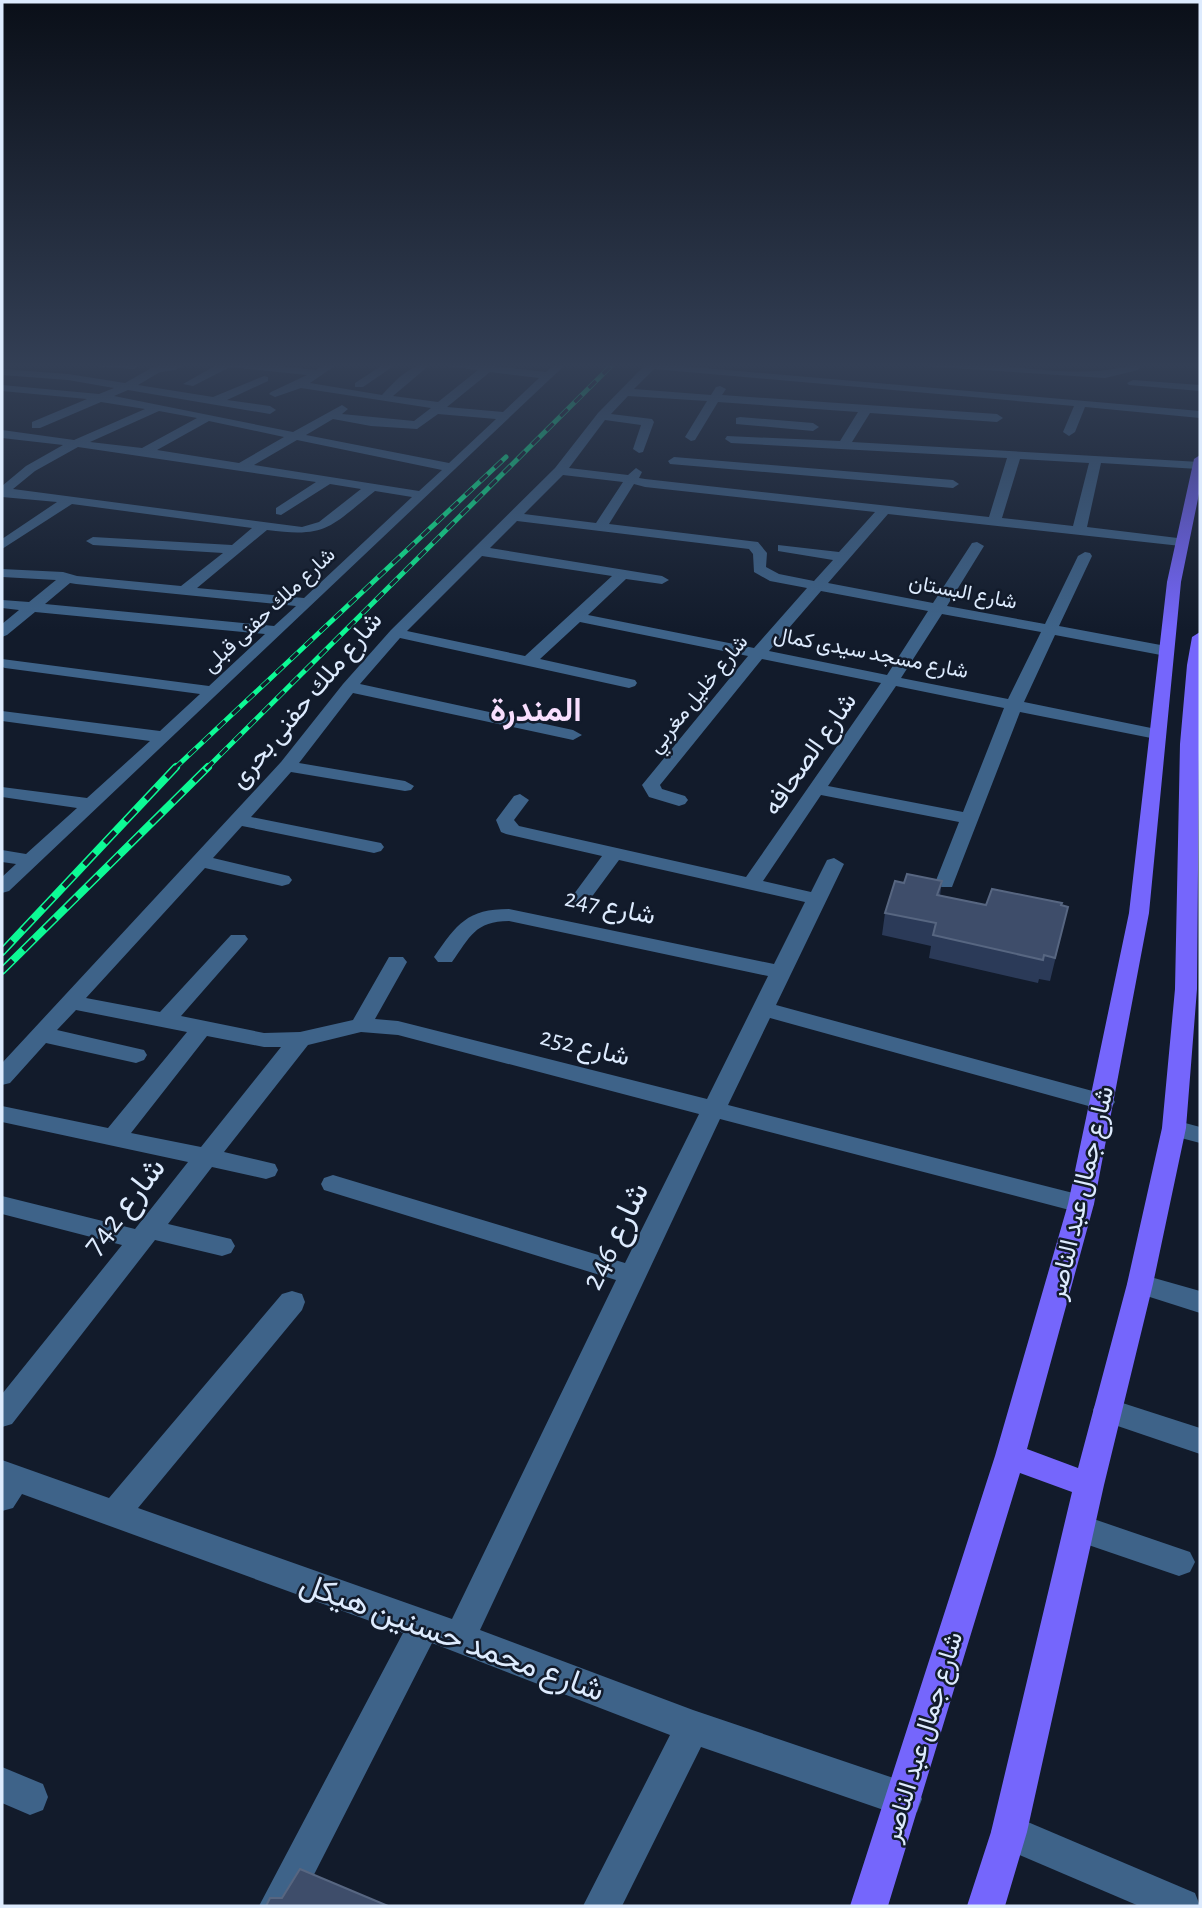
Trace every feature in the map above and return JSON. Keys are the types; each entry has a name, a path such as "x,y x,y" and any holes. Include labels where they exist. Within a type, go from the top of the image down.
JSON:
{"main road":[{"name":"شارع جمال عبد الناصر","path":"869,1906 1010,1456 1082,1204 1139,913 1166,651 1181,542 1195,505 1199,462"},
{"path":"986,1906 1009,1832 1088,1485 1140,1284 1174,1128 1193,991 1195,746 1200,637"},
{"path":"1010,1456 1088,1485"}],"street":[{"path":"2,492 14,480 61,452"},
{"path":"144,452 423,495"},
{"path":"241,467 267,452"},
{"path":"362,452 452,467"},
{"name":"شارع ملك حفنى قبلى","path":"2,887 468,452"},
{"name":"شارع ملك حفنى بحرى","path":"2,1077 238,820 396,634 560,471 574,452"},
{"path":"718,464 724,452"},
{"path":"859,452 877,461 953,484"},
{"path":"875,452 885,509 1181,542"},
{"path":"877,461 882,452"},
{"path":"560,471 633,476 877,461 917,452"},
{"path":"674,461 718,464 877,461 917,452"},
{"path":"1013,452 1096,459 1199,462"},
{"path":"994,521 1015,454"},
{"path":"1079,531 1096,459"},
{"path":"514,517 600,527 633,476"},
{"path":"281,511 328,480"},
{"path":"2,492 302,531 318,528 372,487"},
{"path":"2,545 71,499"},
{"name":"شارع خليل مغربي","path":"679,800 655,793 651,785 758,654 885,509"},
{"path":"185,590 264,526"},
{"name":"شارع البستان","path":"600,527 753,545 761,553 759,569 767,575 1166,651"},
{"path":"93,541 235,549"},
{"name":"شارع الصحافه","path":"751,884 891,681 977,547"},
{"path":"783,548 842,557"},
{"path":"479,551 662,580"},
{"path":"945,883 1014,705 1085,556"},
{"path":"2,573 68,577 308,603"},
{"path":"528,662 623,574"},
{"path":"2,632 68,577"},
{"path":"2,604 277,631"},
{"name":"شارع مسجد سيدى كمال","path":"576,617 1156,734"},
{"path":"396,634 629,683"},
{"path":"5,663 212,691"},
{"path":"349,687 573,735"},
{"path":"2,716 162,737"},
{"path":"286,766 405,786"},
{"path":"816,789 970,819"},
{"path":"2,792 89,804"},
{"path":"520,800 505,820 508,828 817,899"},
{"path":"238,820 374,847"},
{"path":"580,898 614,853"},
{"path":"2,856 29,860"},
{"path":"201,861 282,880"},
{"name":"شارع 246","path":"460,1638 632,1275 834,864"},
{"name":"شارع 247","path":"445,957 471,922 481,915 509,915 782,972"},
{"path":"165,1020 238,939"},
{"path":"362,1025 396,962"},
{"name":"شارع 252","path":"70,1002 264,1040 300,1039 362,1025 398,1028 1082,1204"},
{"path":"764,1009 1103,1102"},
{"path":"113,1138 202,1028"},
{"path":"40,1034 136,1055"},
{"name":"شارع 742","path":"2,1415 300,1039"},
{"path":"2,1114 266,1170"},
{"path":"1174,1128 1200,1135"},
{"path":"332,1184 632,1275"},
{"path":"2,1205 145,1234 222,1246"},
{"path":"1140,1284 1200,1302"},
{"path":"115,1513 292,1302"},
{"path":"1107,1410 1200,1441"},
{"name":"شارع محمد حسنين هيكل","path":"7,1483 115,1513 460,1638 693,1727 904,1798"},
{"path":"1079,1528 1179,1562"},
{"path":"278,1906 424,1626"},
{"path":"602,1906 693,1727"},
{"path":"1009,1832 1182,1906"}],"building":[{"path":"907,874 942,881 937,895 986,905 992,889 1062,903 1061,905 1068,907 1055,958 1044,955 1043,960 933,935 936,923 885,913 895,881 904,883"},
{"path":"300,1869 388,1906 266,1906 270,1898 282,1898"}],"railway":[{"path":"206,769 525,452"},
{"path":"175,768 506,457"},
{"path":"2,971 208,767"},
{"path":"2,952 175,768"}],"district":[{"name":"المندرة","path":"536,711"}]}
